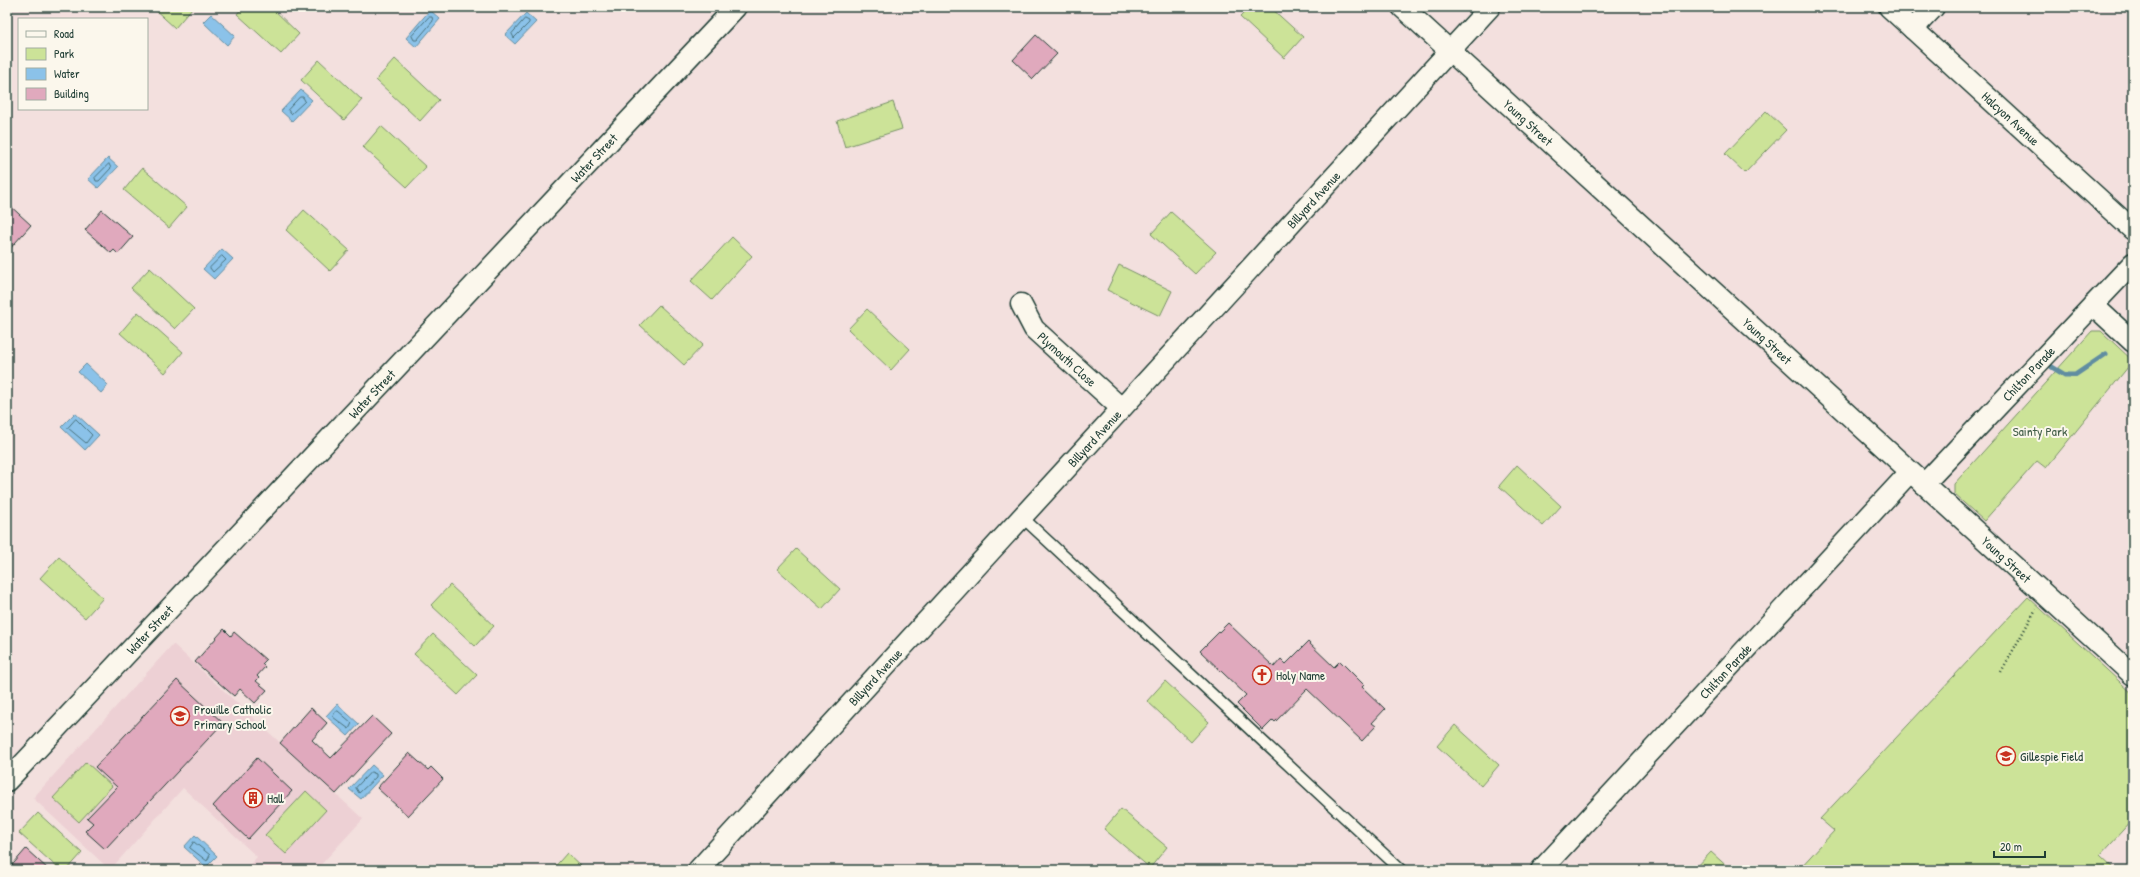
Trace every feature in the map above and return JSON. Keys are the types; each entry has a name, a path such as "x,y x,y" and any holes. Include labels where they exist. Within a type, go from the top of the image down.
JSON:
{"street":[{"name":"Water Street","path":"7,781 736,7"},
{"name":"Young Street","path":"1402,7 2133,676"},
{"name":"Billyard Avenue","path":"698,870 1490,7"},
{"name":"Halcyon Avenue","path":"1889,7 2133,230"},
{"path":"1913,29 1934,7"},
{"name":"Chilton Parade","path":"1541,870 1917,478 2093,305 2133,263"},
{"name":"Plymouth Close","path":"1021,304 1034,329 1122,408"},
{"path":"2093,305 2133,342"}],"lane":[{"path":"1022,517 1401,870"}],"path":[{"path":"2001,672 2037,606 2046,596"}],"shaded area":[{"name":"Prouille Catholic Primary School","path":"173,644 363,819 316,870 245,870 257,857 183,788 110,870 33,798"}],"green space":[{"path":"152,7 193,7 175,28"},
{"path":"243,7 271,7 299,34 281,54 237,14"},
{"path":"1250,7 1270,7 1303,37 1284,58 1240,17"},
{"path":"395,59 439,100 420,121 376,80"},
{"path":"319,60 362,100 344,120 301,80"},
{"path":"893,102 902,129 845,147 837,121"},
{"path":"1766,111 1786,130 1745,173 1725,154"},
{"path":"381,126 426,167 407,187 363,147"},
{"path":"142,168 187,207 169,228 124,190"},
{"path":"304,210 349,250 330,271 286,230"},
{"path":"1171,212 1216,252 1195,274 1151,234"},
{"path":"732,237 752,256 712,300 691,281"},
{"path":"1119,265 1172,291 1160,316 1107,290"},
{"path":"150,268 194,309 175,329 131,288"},
{"path":"659,305 703,345 684,365 640,325"},
{"path":"867,309 910,349 891,370 848,329"},
{"path":"138,312 183,352 165,373 120,333"},
{"name":"Sainty Park","path":"2092,331 2101,331 2133,361 2046,468 2037,461 1984,521 1954,494 1954,484"},
{"path":"1517,465 1561,506 1543,526 1499,486"},
{"path":"796,549 840,589 822,609 777,569"},
{"path":"59,557 103,598 85,618 40,578"},
{"path":"450,585 494,626 475,646 431,605"},
{"name":"Gillespie Field","path":"2028,597 2133,694 2133,819 2100,855 2116,870 1798,870 1834,831 1820,819"},
{"path":"433,634 477,675 458,695 414,654"},
{"path":"1165,681 1209,722 1191,742 1147,701"},
{"path":"1455,725 1499,765 1481,786 1437,746"},
{"path":"86,762 112,786 79,822 53,798"},
{"path":"306,791 326,810 286,854 265,835"},
{"path":"1121,809 1167,847 1150,868 1104,829"},
{"path":"38,813 82,853 67,870 60,870 19,833"},
{"path":"1711,852 1731,870 1694,870"},
{"path":"567,853 585,870 552,870"}],"water":[{"path":"430,10 440,19 416,47 406,38"},
{"path":"526,13 536,22 515,44 505,35"},
{"path":"211,14 235,36 227,45 203,22"},
{"path":"301,90 312,100 292,121 281,111"},
{"path":"108,158 118,167 98,188 88,179"},
{"path":"222,249 233,259 214,279 203,269"},
{"path":"86,364 108,385 101,393 78,372"},
{"path":"75,413 99,435 85,450 61,427"},
{"path":"337,704 359,724 348,736 326,716"},
{"path":"372,765 383,775 361,799 349,789"},
{"path":"195,835 217,856 206,867 184,847"}],"building":[{"path":"1036,35 1057,54 1033,79 1013,60"},
{"path":"7,203 31,225 7,252"},
{"path":"102,210 133,237 118,254 114,250 111,253 85,230"},
{"path":"1228,623 1274,667 1281,659 1286,664 1308,642 1334,667 1340,661 1364,685 1362,687 1385,709 1372,723 1376,726 1362,741 1307,689 1275,722 1273,720 1263,730 1237,704 1246,695 1200,651"},
{"path":"224,629 231,636 234,632 266,660 262,664 265,667 257,676 259,678 256,681 267,690 255,703 240,689 234,696 195,662"},
{"path":"177,680 223,723 105,849 85,831 93,823 87,818 117,787 95,767"},
{"path":"311,708 327,723 312,740 331,758 372,716 391,734 336,794 280,743"},
{"path":"409,753 428,770 431,767 443,779 408,816 377,788"},
{"name":"Hall","path":"257,758 292,791 248,839 213,806"},
{"path":"26,849 49,870 8,870"}],"waterway":[{"path":"2052,367 2065,375 2075,375 2106,354"}],"place":[{"name":"Holy Name","path":"1262,675"},
{"name":"Prouille Catholic Primary School","path":"180,716"},
{"name":"Gillespie Field","path":"2006,756"},
{"name":"Hall","path":"253,798"}]}
